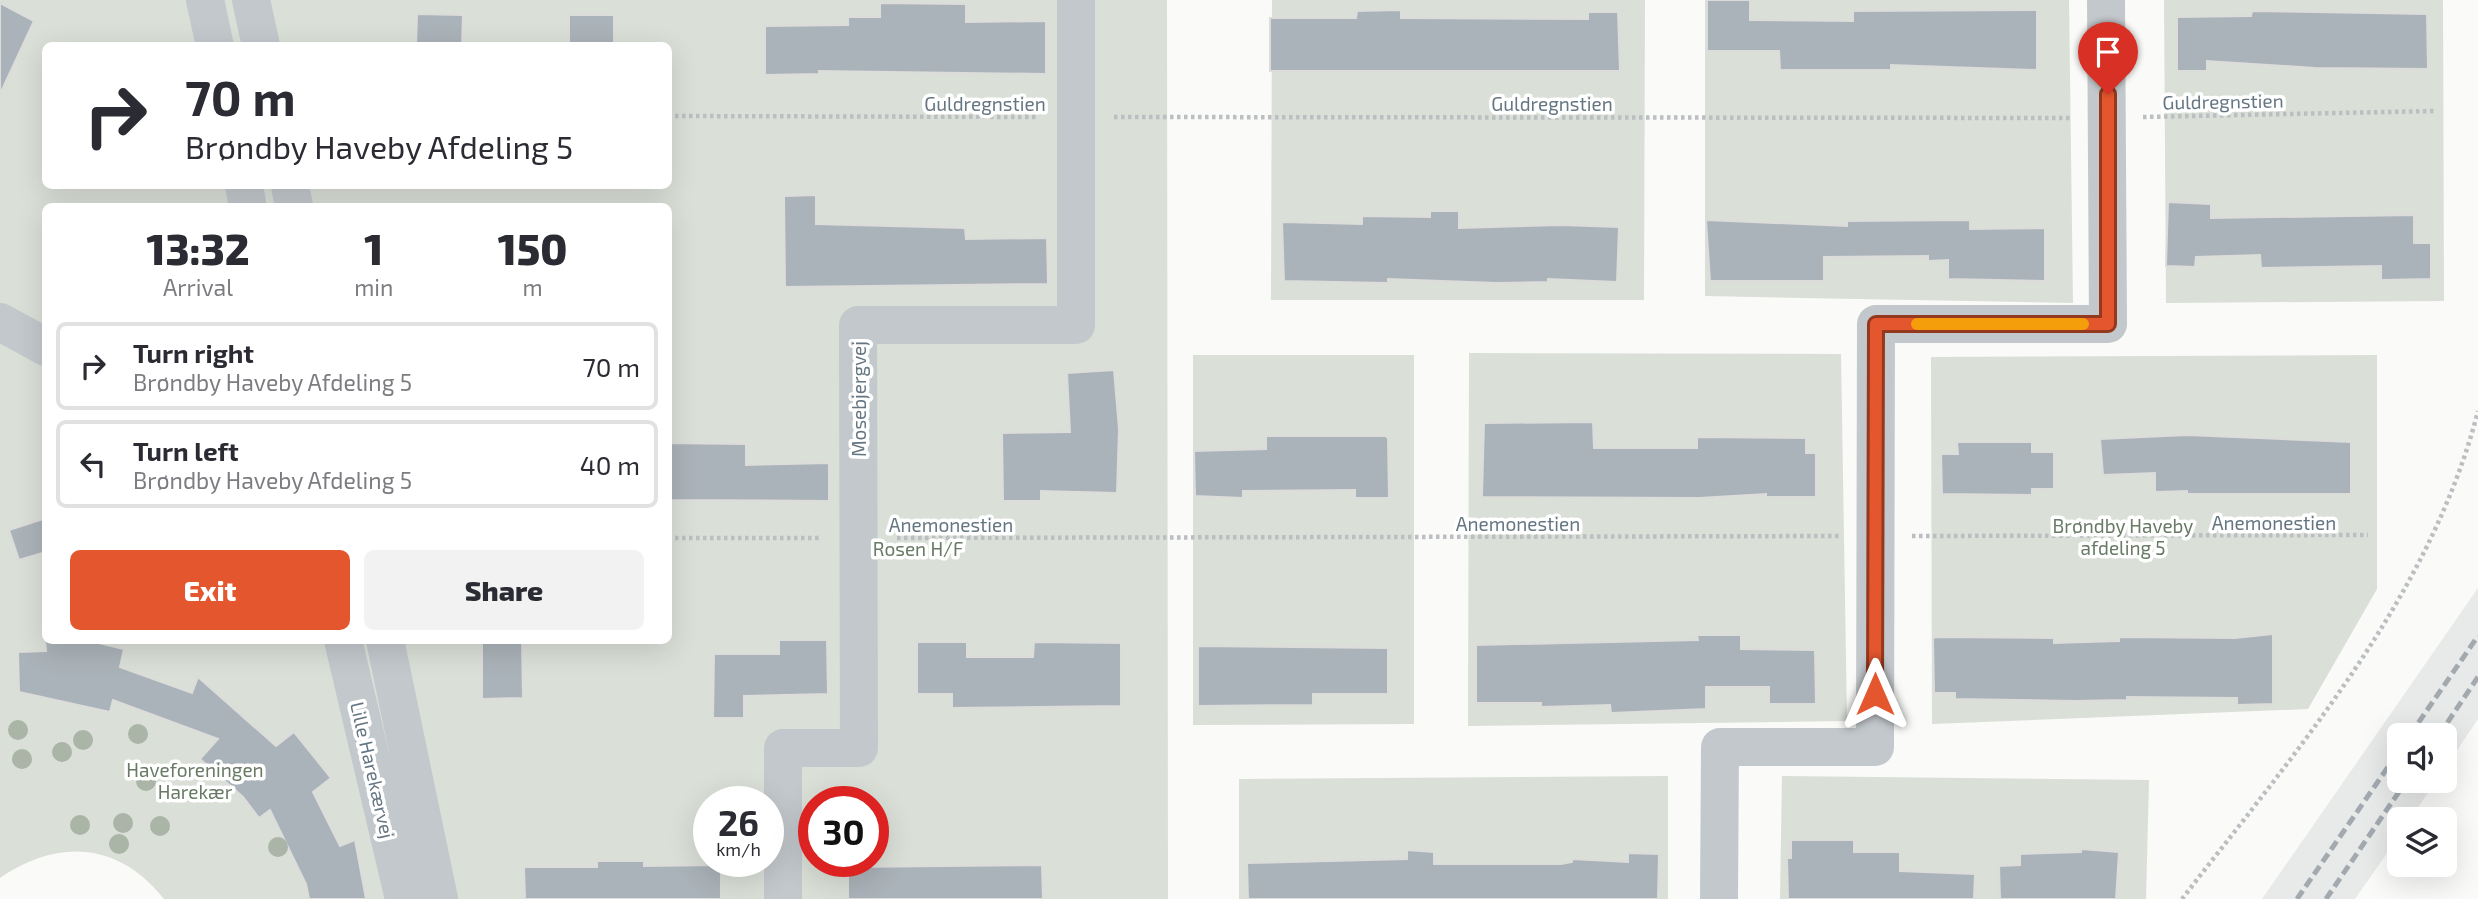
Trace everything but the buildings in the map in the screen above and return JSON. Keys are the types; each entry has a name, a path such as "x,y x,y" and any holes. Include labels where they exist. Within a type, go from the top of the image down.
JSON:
{"street":[{"path":"205,0 214,42"},
{"path":"251,0 260,42"},
{"name":"Mosebjergvej","path":"783,899 783,748 859,748 858,325 1076,325 1076,0"},
{"path":"1719,899 1720,747 1875,747 1876,324 2108,324 2106,0"},
{"path":"0,322 42,345"},
{"name":"Lille Harekærvej","path":"344,644 404,899"},
{"path":"386,644 439,899"}],"path":[{"name":"Guldregnstien","path":"672,116 2108,118 2434,111"},
{"path":"2182,899 2322,713 2389,615 2410,579 2447,499 2478,411"},
{"name":"Anemonestien","path":"672,538 2368,536"}],"shaded area":[{"path":"2478,588 2478,719 2457,750 2457,723 2387,723 2387,793 2428,793 2418,807 2387,807 2387,853 2383,859 2355,899 2262,899"}],"green space":[{"name":"Haveforeningen Harekær","path":"0,0 215,0 224,42 42,42 42,189 255,189 258,203 42,203 42,644 351,644 404,899 164,899 128,866 87,852 44,856 0,878"},
{"name":"Rosen H/F","path":"224,0 1167,0 1168,899 414,899 361,644 672,644 672,203 267,203 264,189 672,189 672,42 233,42"},
{"path":"1272,0 1645,0 1644,300 1271,300"},
{"path":"1705,0 2069,0 2073,303 1705,296"},
{"path":"2164,0 2443,0 2444,301 2166,303"},
{"path":"1469,353 1841,354 1847,721 1468,726"},
{"path":"1193,355 1414,355 1414,724 1193,725"},
{"name":"Brøndby Haveby afdeling 5","path":"2377,355 2377,589 2308,709 1932,724 1931,357"},
{"path":"1668,776 1668,899 1239,899 1239,779"},
{"path":"1782,776 2149,780 2146,899 1780,899"}],"railway":[{"path":"2418,723 2478,636"},
{"path":"2447,723 2478,677"},
{"path":"2297,899 2387,768"},
{"path":"2326,899 2398,793"}],"slow traffic":[{"path":"1917,324 2083,324"}],"route":[{"path":"1875,694 1876,324 2108,324 2108,94"}]}
